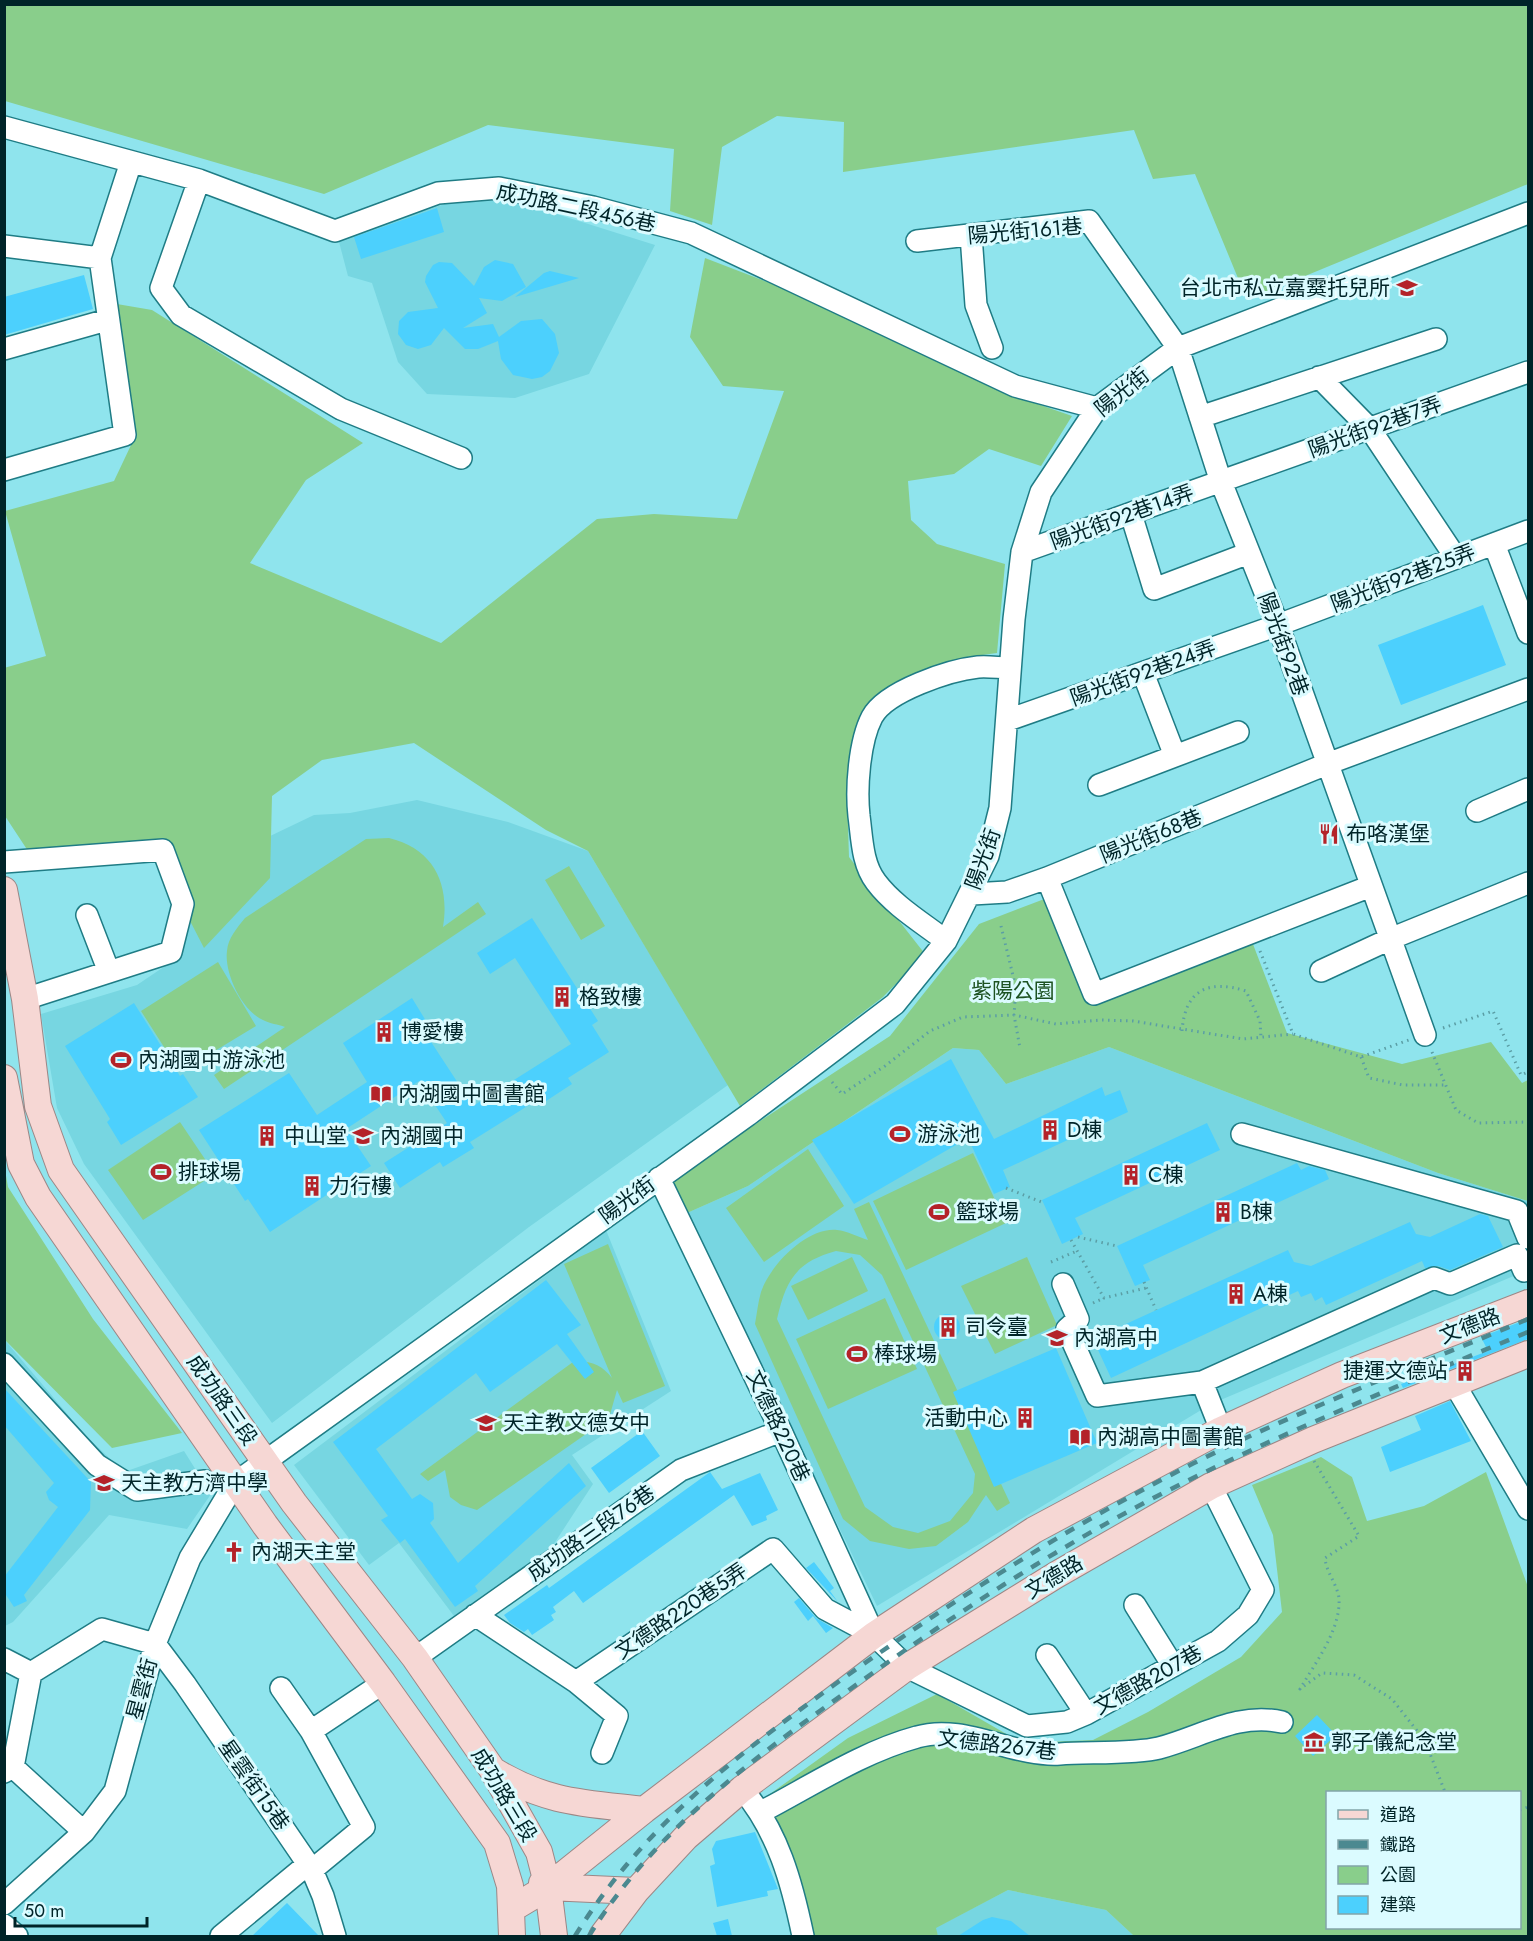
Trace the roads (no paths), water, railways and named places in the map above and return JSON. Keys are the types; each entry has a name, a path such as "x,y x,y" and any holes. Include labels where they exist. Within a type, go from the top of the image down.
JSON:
{"main road":[{"name":"成功路三段","path":"4,890 25,999 38,1106 61,1170 264,1461 415,1658 492,1769 539,1852 548,1887 554,1936"},
{"name":"成功路三段","path":"4,1078 21,1164 38,1197 235,1483 383,1683 497,1843 508,1874 513,1908 512,1936"},
{"name":"文德路","path":"513,1908 548,1887 644,1810 874,1635 1034,1530 1221,1430 1342,1375 1528,1303"},
{"name":"文德路","path":"602,1936 636,1891 686,1837 742,1789 907,1667 1056,1575 1211,1486 1313,1440 1528,1354"},
{"path":"492,1769 518,1785 553,1798 644,1810"},
{"path":"497,1843 515,1864 548,1887 636,1891"}],"street":[{"name":"成功路二段456巷","path":"4,127 199,180 335,231 438,193 499,188 593,207 691,233 1015,386 1097,408"},
{"path":"4,470 125,435 100,258 131,162"},
{"path":"199,180 161,288 182,315 341,409 461,458"},
{"name":"陽光街","path":"264,1461 659,1178 895,1004 946,941 972,894 988,856 1000,808 1010,668 1022,552 1041,492 1097,408 1178,348 1527,218"},
{"name":"陽光街161巷","path":"917,241 1089,221 1178,348"},
{"path":"971,235 976,305 992,348"},
{"path":"4,246 100,258"},
{"path":"4,349 107,320"},
{"path":"1200,417 1436,339"},
{"name":"陽光街92巷","path":"1178,348 1221,482 1278,625 1425,1035"},
{"name":"陽光街92巷7弄","path":"1221,482 1528,372"},
{"path":"1320,377 1370,429 1456,558"},
{"name":"陽光街92巷14弄","path":"1022,552 1221,482"},
{"path":"1131,514 1154,589 1250,554"},
{"name":"陽光街92巷25弄","path":"1278,625 1528,531"},
{"path":"1494,544 1528,633"},
{"name":"陽光街92巷24弄","path":"1008,720 1278,625"},
{"path":"946,941 897,904 875,881 863,851 857,794 863,747 872,717 884,704 899,694 950,673 978,667 1010,668"},
{"path":"1143,673 1175,756"},
{"name":"陽光街68巷","path":"972,894 1007,892 1047,878 1327,764 1528,689"},
{"path":"1099,785 1238,732"},
{"path":"1477,811 1528,789"},
{"path":"4,862 163,850 183,904 171,952 25,999"},
{"path":"1047,878 1094,994 1371,886"},
{"path":"1321,971 1390,939 1528,883"},
{"path":"87,915 109,972"},
{"path":"1063,1284 1078,1319 1067,1329 1097,1395 1202,1382 1434,1278 1450,1284 1525,1254 1517,1211 1242,1134"},
{"name":"文德路220巷","path":"659,1178 781,1431 874,1635 907,1667"},
{"path":"4,1364 97,1465 137,1490 206,1481"},
{"path":"1202,1382 1221,1430"},
{"path":"1455,1385 1528,1509"},
{"name":"成功路三段76巷","path":"415,1658 681,1470 781,1431"},
{"name":"星雲街","path":"4,1904 84,1832 115,1791 155,1644 190,1558 235,1483 264,1461"},
{"name":"文德路207巷","path":"907,1667 1027,1726 1066,1722 1086,1714 1218,1641 1248,1616 1263,1590 1211,1486"},
{"name":"文德路220巷5弄","path":"576,1682 773,1549 825,1609 874,1635"},
{"path":"1135,1605 1173,1666"},
{"path":"475,1616 576,1682 617,1716 602,1754"},
{"path":"84,1832 9,1770 32,1672 102,1629 155,1644"},
{"name":"星雲街15巷","path":"155,1644 185,1684 310,1867 335,1936"},
{"path":"1047,1655 1086,1714"},
{"path":"4,1659 32,1672"},
{"path":"311,1731 383,1683"},
{"path":"221,1936 364,1827 311,1731 281,1688"},
{"name":"文德路267巷","path":"761,1812 879,1751 918,1736 952,1734 1048,1755 1158,1748 1222,1725 1263,1718 1282,1722"},
{"path":"742,1789 761,1812 791,1879 803,1936"},
{"path":"4,1925 17,1936"}],"railway":[{"path":"575,1936 601,1897 629,1862 692,1797 761,1740 834,1685 930,1618 1029,1555 1182,1469 1271,1426 1528,1319"},
{"path":"589,1936 641,1865 703,1803 806,1721 1009,1581 1096,1529 1227,1461 1355,1404 1528,1332"}],"place":[{"name":"台北市私立嘉霙托兒所","path":"1407,288"},
{"name":"布咯漢堡","path":"1329,834"},
{"name":"格致樓","path":"562,997"},
{"name":"博愛樓","path":"384,1032"},
{"name":"內湖國中游泳池","path":"121,1060"},
{"name":"內湖國中圖書館","path":"381,1094"},
{"name":"D棟","path":"1050,1130"},
{"name":"游泳池","path":"900,1134"},
{"name":"中山堂","path":"267,1136"},
{"name":"內湖國中","path":"363,1136"},
{"name":"排球場","path":"161,1172"},
{"name":"C棟","path":"1131,1175"},
{"name":"力行樓","path":"312,1186"},
{"name":"籃球場","path":"939,1212"},
{"name":"B棟","path":"1223,1212"},
{"name":"A棟","path":"1236,1294"},
{"name":"司令臺","path":"948,1327"},
{"name":"內湖高中","path":"1057,1338"},
{"name":"棒球場","path":"857,1354"},
{"name":"捷運文德站","path":"1465,1371"},
{"name":"活動中心","path":"1025,1418"},
{"name":"天主教文德女中","path":"486,1423"},
{"name":"內湖高中圖書館","path":"1080,1437"},
{"name":"天主教方濟中學","path":"104,1483"},
{"name":"內湖天主堂","path":"234,1552"},
{"name":"郭子儀紀念堂","path":"1314,1742"}],"park label":[{"name":"紫陽公園","path":"1013,991"}]}
